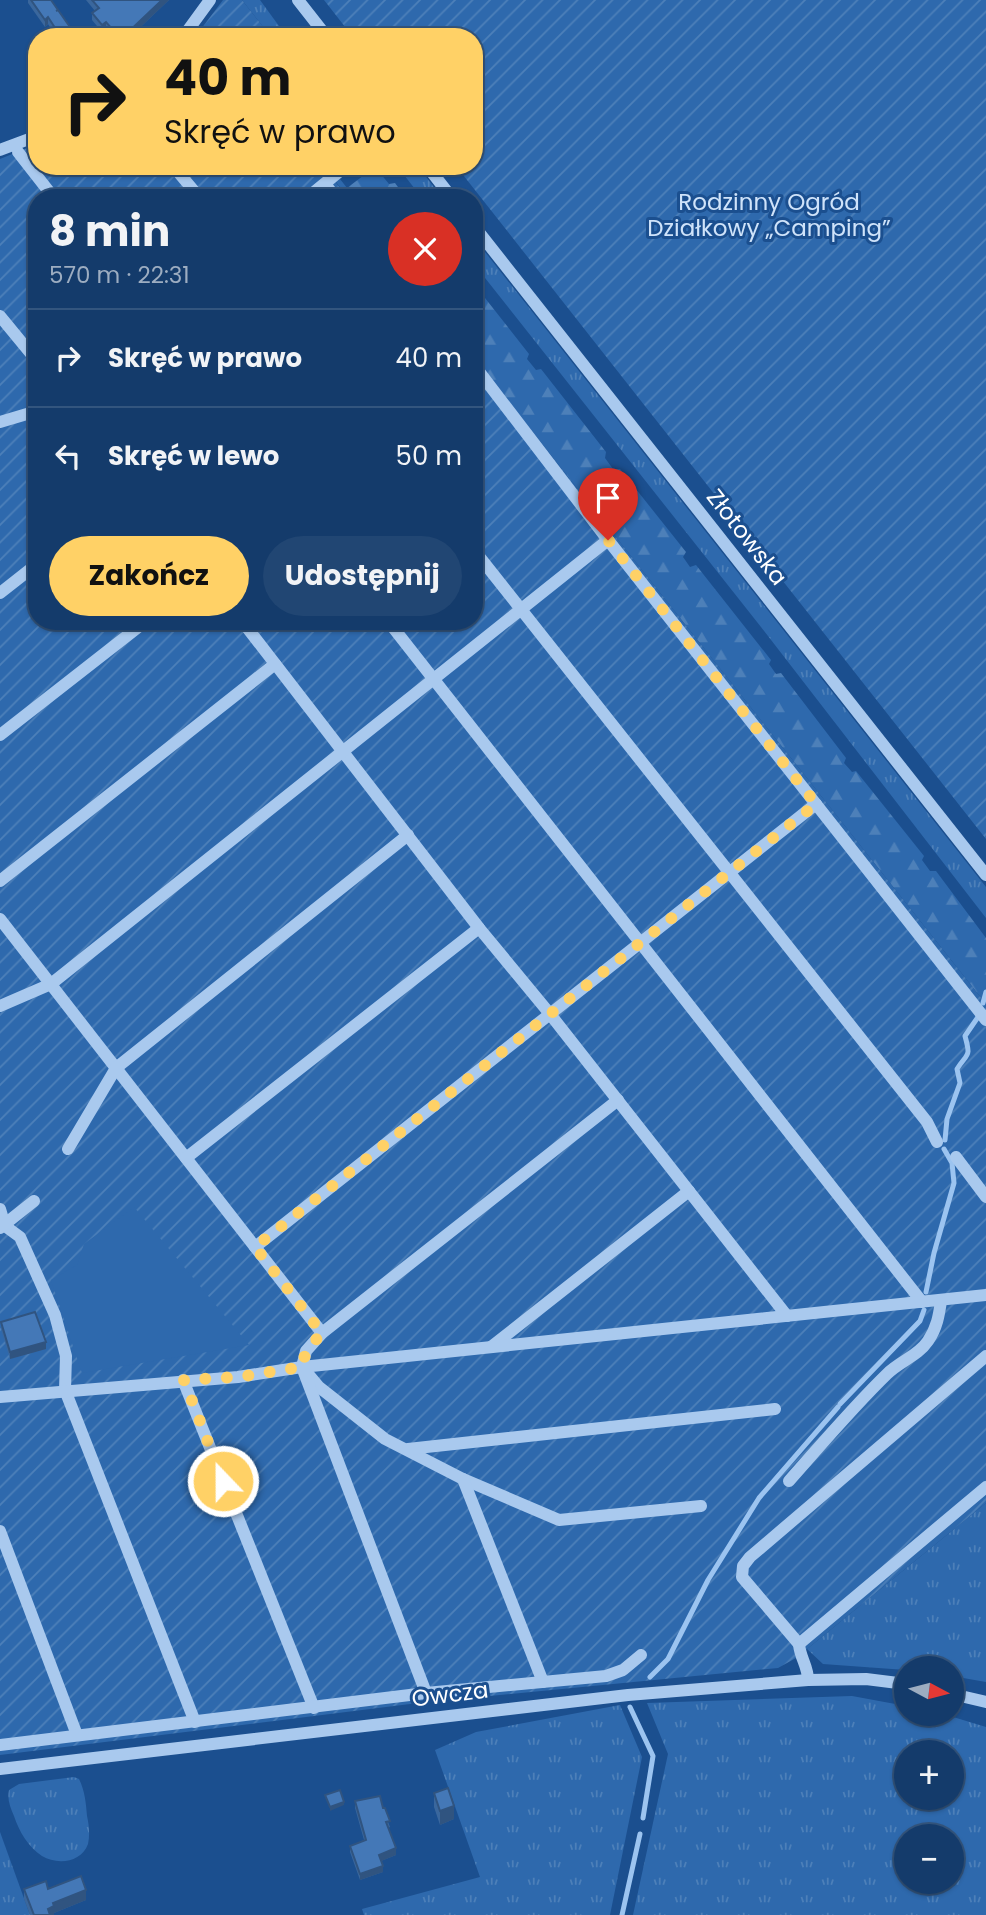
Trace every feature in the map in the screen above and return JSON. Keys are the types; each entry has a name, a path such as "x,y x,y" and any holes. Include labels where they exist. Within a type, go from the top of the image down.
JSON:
{"street":[{"path":"190,28 210,0"},
{"path":"298,0 320,28"},
{"path":"0,150 28,139"},
{"path":"18,152 28,165"},
{"path":"36,175 47,189"},
{"path":"181,175 192,189"},
{"path":"318,189 335,175"},
{"path":"434,175 445,189"},
{"path":"328,181 332,189"},
{"name":"Złotowska","path":"483,237 986,875"},
{"path":"0,316 28,350"},
{"path":"483,377 986,1020"},
{"path":"0,422 28,414"},
{"path":"0,1006 51,984 608,540"},
{"path":"483,562 927,1122 937,1142"},
{"path":"0,593 28,571"},
{"path":"0,736 135,630"},
{"path":"249,630 479,928 550,1014 787,1316"},
{"path":"395,630 922,1302"},
{"path":"0,881 275,664"},
{"path":"255,1247 816,804"},
{"path":"68,1149 116,1068 408,835"},
{"path":"0,919 322,1333"},
{"path":"186,1157 479,928"},
{"path":"426,1693 302,1367 306,1351 322,1333 618,1100"},
{"path":"956,1157 986,1197"},
{"path":"491,1347 689,1191"},
{"path":"3,1227 34,1200"},
{"path":"0,1209 3,1227"},
{"path":"3,1227 20,1237 55,1315 66,1356 65,1390 194,1722"},
{"path":"0,1397 238,1377 302,1367 986,1295"},
{"path":"789,1482 867,1393 893,1368 914,1356 927,1343 937,1326 941,1301"},
{"path":"808,1680 808,1667 799,1649 742,1577 743,1566 750,1556 986,1356"},
{"path":"302,1367 318,1387 385,1439 463,1479 559,1520 701,1506"},
{"path":"184,1380 314,1708"},
{"path":"408,1450 775,1409"},
{"path":"463,1479 543,1682"},
{"path":"799,1649 986,1487"},
{"path":"0,1531 77,1735"},
{"path":"0,1745 426,1693 606,1676 623,1670 641,1656"},
{"name":"Owcza","path":"0,1769 566,1701 808,1680 866,1679 894,1682"},
{"path":"964,1697 986,1702"}],"green space":[{"path":"223,0 242,0 264,28 202,28"},
{"path":"242,0 260,0 280,28 264,28"},
{"name":"Rodzinny Ogród Działkowy „Camping”","path":"324,0 986,0 986,839 483,200 483,189 474,189 463,175 483,175 483,28 346,28"},
{"path":"28,148 28,175 330,175 341,189 28,189 28,630 483,630 483,369 986,1004 986,1503 796,1658 778,1668 418,1703 0,1755 0,159"},
{"path":"364,175 382,175 389,184 395,183 399,189 341,189 336,182 340,179 347,188"},
{"path":"404,175 425,175 435,189 415,189"},
{"path":"483,249 986,887 986,918 761,627 483,275"},
{"path":"483,295 529,354 527,359 536,370 541,369 606,452 605,458 613,469 620,469 686,552 683,557 690,567 696,565 771,660 769,664 776,674 781,673 846,758 844,763 852,772 856,771 924,856 922,860 930,871 936,871 986,938 986,1004 483,369"},
{"path":"134,1207 249,1345 82,1373 51,1280 77,1265 84,1244"},
{"path":"986,1503 986,1682 964,1678 964,1656 894,1656 894,1669 823,1664 807,1649"},
{"path":"852,1696 894,1704 894,1726 964,1726 964,1720 986,1727 986,1915 633,1915 668,1754 647,1703"},
{"path":"620,1705 642,1757 610,1915 364,1915 362,1909 480,1877 435,1750 476,1732"},
{"path":"74,1777 79,1779 84,1793 89,1826 88,1844 74,1859 55,1861 32,1848 21,1833 10,1806 9,1790 19,1784"},
{"path":"0,1832 30,1915 0,1915"}],"building":[{"path":"31,0 51,0 71,28 55,28 48,17 45,20"},
{"path":"92,0 162,0 132,28 111,28 106,22 102,25 92,13 99,8"},
{"path":"35,1312 46,1342 10,1352 1,1322"},
{"path":"448,1788 454,1806 440,1811 434,1793"},
{"path":"340,1790 344,1802 330,1807 325,1795"},
{"path":"380,1796 390,1821 386,1822 396,1848 379,1855 383,1866 360,1874 350,1846 366,1840 355,1801"},
{"path":"81,1876 86,1890 53,1903 54,1906 48,1909 50,1915 34,1915 24,1889 46,1881 48,1889"}],"waterway":[{"path":"983,1003 986,992"},
{"path":"945,1140 947,1119 960,1083 957,1069 968,1052 965,1036 978,1017"},
{"path":"926,1292 954,1183 952,1163 944,1149"},
{"path":"840,1404 920,1321 924,1310"},
{"path":"650,1677 668,1659 708,1580 759,1498 838,1407"},
{"path":"630,1707 653,1756 643,1818"},
{"path":"622,1915 640,1834"}],"route":[{"path":"223,1481 184,1380 238,1377 302,1367 306,1351 322,1333 255,1247 816,804 608,540"}]}
